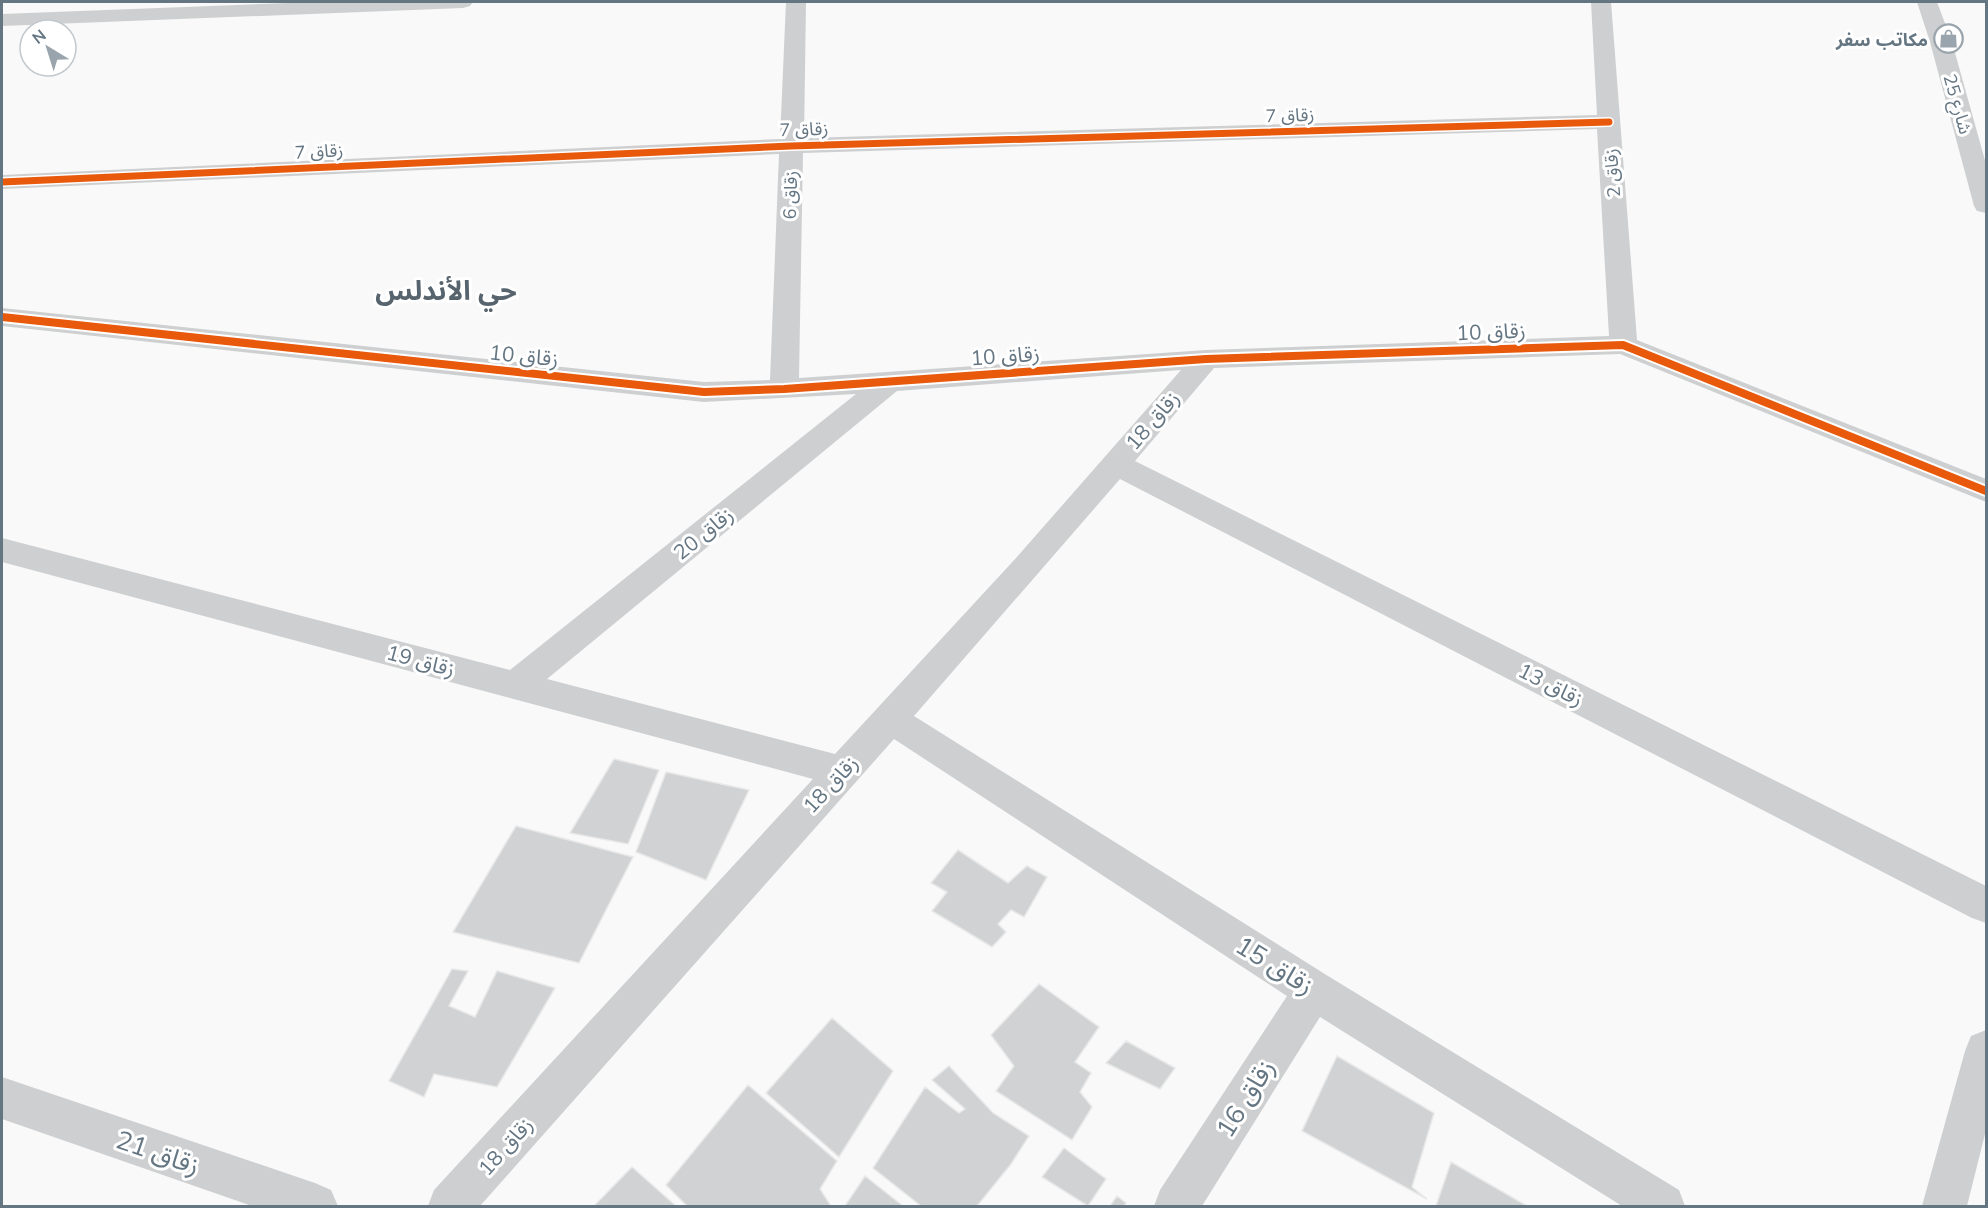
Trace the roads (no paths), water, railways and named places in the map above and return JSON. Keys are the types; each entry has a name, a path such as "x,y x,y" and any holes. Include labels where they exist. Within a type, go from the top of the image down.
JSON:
{"street":[{"path":"2,20 463,2"},
{"name":"زقاق 6","path":"784,389 796,2"},
{"name":"زقاق 2","path":"1601,2 1623,345"},
{"name":"شارع 25","path":"1926,2 1941,42 1986,206"},
{"name":"زقاق 7","path":"2,182 791,146 1608,122"},
{"name":"زقاق 10","path":"2,317 704,392 784,389 1206,359 1623,345 1986,491"},
{"name":"زقاق 18","path":"450,1206 841,771 891,720 1027,567 1206,359"},
{"name":"زقاق 20","path":"515,685 890,381"},
{"name":"زقاق 13","path":"1115,464 1986,905"},
{"name":"زقاق 19","path":"2,550 841,771"},
{"name":"زقاق 15","path":"891,720 1314,990 1663,1206"},
{"name":"زقاق 16","path":"1176,1206 1314,990"},
{"path":"1944,1206 1986,1051"},
{"name":"زقاق 21","path":"2,1098 315,1206"}],"place":[{"name":"مكاتب سفر","path":"1949,39"}],"district":[{"name":"حي الأندلس","path":"446,290"}]}
